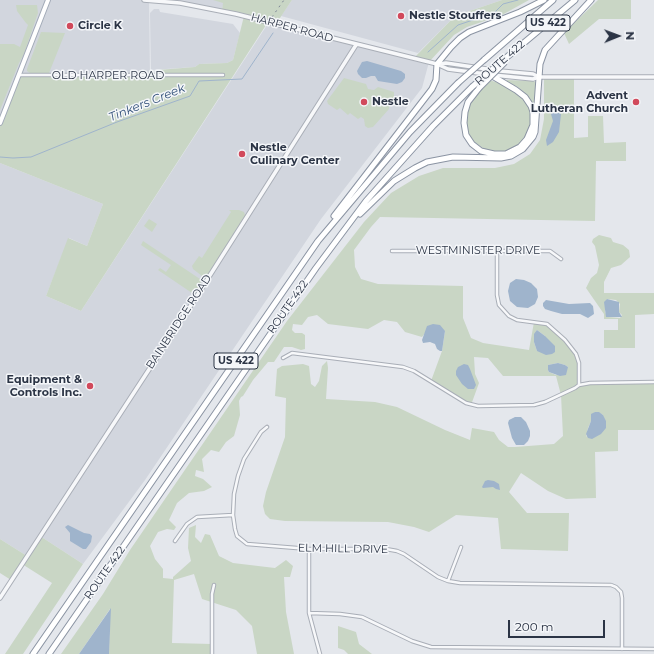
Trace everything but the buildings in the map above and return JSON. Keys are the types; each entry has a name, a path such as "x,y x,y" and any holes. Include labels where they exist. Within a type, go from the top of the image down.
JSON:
{"highway":[{"path":"318,240 340,208 432,89 436,80 437,64 460,38 470,32 520,12 544,0"},
{"name":"ROUTE 422","path":"33,654 318,240 410,132 458,83 553,0"},
{"name":"ROUTE 422","path":"48,654 316,268 366,200 433,126 472,87 575,0"},
{"path":"316,268 363,210 394,181 415,168 434,160 454,157 501,158 511,156 523,149 533,137 535,132 540,64 545,50 591,0"},
{"path":"489,74 516,90 525,98 531,106 533,112 533,125 527,139 520,147 506,154 494,154 481,151 472,144 466,135 464,123 468,102 479,88 503,62"}],"main road":[{"path":"0,123 48,0"}],"street":[{"name":"HARPER ROAD","path":"144,0 180,3 236,14 437,64 448,69 533,79 539,77 654,77"},
{"name":"BAINBRIDGE ROAD","path":"0,598 191,304 356,45"},
{"name":"HARPER ROAD","path":"437,64 533,74 539,77"},
{"name":"OLD HARPER ROAD","path":"18,75 222,75"},
{"name":"WESTMINISTER DRIVE","path":"392,251 550,251 561,259"},
{"path":"497,251 497,295 499,305 508,316 517,320 547,324 565,340 576,354 579,363 579,385"},
{"path":"283,358 292,353 403,367 414,371 466,404 478,406 534,406 550,400 579,385 590,383 654,382"},
{"name":"ELM HILL DRIVE","path":"267,427 261,432 244,459 234,494 233,515 237,536 247,544 309,549 386,549 397,551 404,554 438,577 448,581 611,585 616,587 621,592 622,649"},
{"path":"175,541 187,524 197,517 233,515"},
{"path":"448,581 461,546"},
{"path":"309,549 309,613 320,654"},
{"path":"212,654 212,594 214,585"},
{"path":"309,613 340,614 362,617 412,641 431,647 654,649"}],"shaded area":[{"path":"0,0 149,0 150,76 0,124"},
{"path":"149,0 224,0 222,11 180,3"},
{"path":"292,0 502,0 455,16 418,53 281,16"},
{"path":"154,9 159,9 160,12 233,24 240,33 233,60 227,63 199,64 195,67 151,70 150,13"},
{"path":"269,22 429,62 422,88 321,219 145,480 83,564 40,536 27,556 0,539 0,163 103,204 87,246 69,238 46,296 81,311"}],"green space":[{"path":"213,0 292,0 276,24 268,22 81,311 46,296 68,238 87,246 103,204 0,163 0,123 18,75 157,76 158,70 195,67 199,64 227,63 233,60 244,16 222,11 223,3"},
{"path":"502,0 529,0 502,15 467,27 454,35 429,62 413,59 455,16"},
{"path":"598,0 631,0 631,19 599,19 569,44 564,33"},
{"path":"16,5 37,5 38,13 24,54 0,110 0,44 14,44 20,47 28,25 17,11"},
{"path":"41,32 65,33 49,73 30,73 27,69"},
{"path":"544,77 574,77 574,138 588,137 588,116 603,116 604,143 626,142 626,161 596,161 595,221 380,217 354,250 355,267 361,279 378,284 463,286 463,318 471,338 483,343 529,350 534,322 547,324 565,340 576,354 579,363 579,385 590,383 654,383 654,430 618,430 618,451 595,452 596,498 566,499 548,491 521,473 509,492 527,513 569,513 568,551 501,549 498,518 456,515 429,532 414,527 388,522 285,521 270,519 265,514 263,506 266,492 285,437 286,398 275,396 277,369 282,366 303,364 309,366 311,384 315,387 319,381 322,366 327,361 326,399 375,402 397,407 470,440 472,428 494,432 499,440 508,447 554,444 563,436 561,395 556,376 503,376 488,358 474,357 475,374 479,383 471,405 431,381 442,351 445,331 426,332 422,337 405,332 397,322 384,320 368,329 328,324 317,315 308,317 302,325 293,324 292,330 295,333 302,333 305,335 305,349 301,350 292,347 284,347 274,362 268,362 253,380 239,401 240,415 234,436 226,442 219,452 211,450 202,459 204,472 196,470 195,476 203,479 212,487 204,491 189,493 177,503 169,520 176,527 174,530 167,529 158,532 150,546 155,559 163,569 163,578 173,579 173,577 191,561 188,548 189,528 196,525 195,537 201,543 205,534 210,535 219,556 233,563 275,568 286,560 293,566 290,577 284,577 286,612 294,654 257,654 252,626 236,610 202,599 194,574 174,580 172,643 212,644 212,654 109,654 110,609 79,654 61,654 103,594 130,550 287,321 364,222 391,193 419,176 443,168 495,168 514,164 530,154 540,140 544,119","holes":["537,330 545,336 537,351 534,342","558,363 568,367 556,375 549,372 548,365","595,412 603,415 586,437"]},
{"path":"344,78 366,84 368,89 374,90 378,87 394,92 394,98 390,101 389,109 373,127 368,128 365,126 364,119 361,117 358,119 350,113 348,115 340,108 337,110 328,104 327,101"},
{"path":"489,80 509,86 529,106 532,117 528,134 519,146 507,152 490,151 483,148 473,141 466,124 467,111 472,101"},
{"path":"507,80 534,81 536,83 535,111 526,94 518,87 506,82"},
{"path":"229,210 239,210 244,212 246,218 210,275 202,276 193,269 192,266 199,256 202,258 231,212"},
{"path":"149,219 157,224 152,232 144,226"},
{"path":"599,235 611,238 613,242 623,245 629,250 630,257 621,265 611,268 604,282 604,293 654,293 654,314 635,315 635,348 604,348 604,330 618,330 618,319 604,319 604,314 586,288 591,278 597,273 599,265 595,246 592,242 593,239","holes":["607,299 616,300 620,304 619,312 622,315 620,318 608,317 605,312"]},
{"path":"143,241 200,279 201,284 195,293 192,293 158,270 160,268 166,272 171,265 141,245"},
{"path":"40,536 83,564 23,654 5,654 52,583 22,564 11,580 0,573 0,539 27,556"},
{"path":"338,626 356,632 359,644 372,654 348,654 344,650 338,648"}],"water":[{"path":"367,61 401,71 405,74 405,78 402,82 397,84 378,81 375,76 362,78 357,71 362,62"},
{"path":"555,111 561,114 559,132 553,142 547,146 546,140 553,121 551,114"},
{"path":"516,279 531,283 537,289 538,297 535,304 528,308 517,307 510,301 508,291 510,283"},
{"path":"607,299 619,302 619,312 622,317 606,317 604,302"},
{"path":"546,300 569,304 590,303 593,306 594,314 588,318 580,314 562,314 551,311 545,309 543,306 543,303"},
{"path":"433,324 440,325 445,331 442,351 437,349 435,344 430,342 423,343 422,340 427,326"},
{"path":"537,330 555,346 555,352 546,355 537,351 534,342 534,334"},
{"path":"558,363 568,367 566,375 560,376 549,372 548,365"},
{"path":"464,364 468,365 470,369 476,385 474,389 468,389 462,384 456,375 458,367"},
{"path":"599,412 603,415 606,421 606,428 601,434 592,439 588,438 586,434 591,421 591,414"},
{"path":"515,417 521,417 526,422 530,431 528,441 524,445 516,445 512,438 508,423 509,420"},
{"path":"488,480 499,484 500,490 493,487 483,488 482,487 485,481"},
{"path":"68,525 92,536 91,542 86,549 83,549 70,541 70,533 65,527"},
{"path":"111,608 109,654 79,654"}],"waterway":[{"name":"Tinkers Creek","path":"428,52 458,25 494,13 503,4 518,0"},
{"name":"Tinkers Creek","path":"0,157 31,157 117,122 190,96 199,81 242,79 273,33"}],"railway":[{"path":"272,17 284,0"}],"place":[{"name":"Nestle Stouffers","path":"401,16"},
{"name":"Circle K","path":"70,26"},
{"name":"Nestle","path":"364,102"},
{"name":"Advent Lutheran Church","path":"636,102"},
{"name":"Nestle Culinary Center","path":"242,154"},
{"name":"Equipment & Controls Inc.","path":"90,386"}]}
